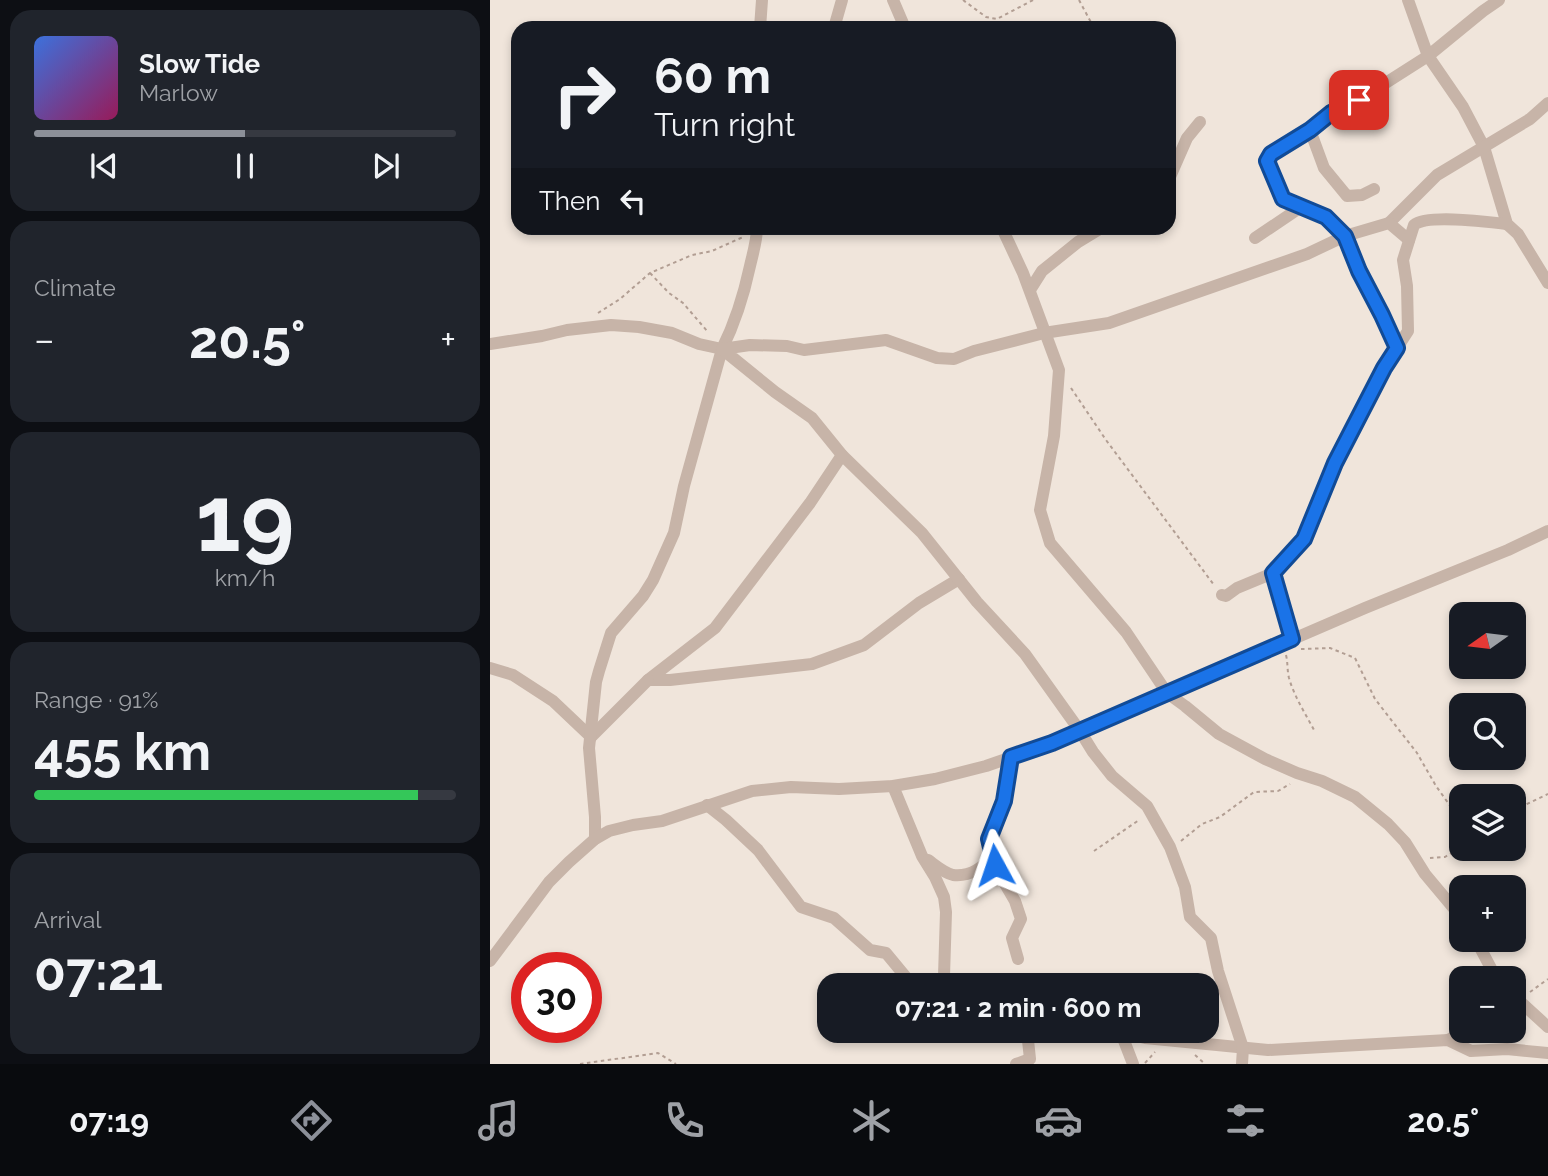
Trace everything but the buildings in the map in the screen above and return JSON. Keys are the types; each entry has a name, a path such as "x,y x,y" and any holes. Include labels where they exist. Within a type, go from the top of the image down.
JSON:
{"street":[{"path":"760,21 762,0"},
{"path":"836,21 842,0"},
{"path":"893,0 902,21"},
{"path":"1408,0 1428,57 1463,107 1484,147 1507,223 1518,234 1548,283"},
{"path":"1397,348 1345,236 1326,217 1283,199 1267,161 1271,154 1310,130 1331,113 1359,100 1428,57 1499,0"},
{"path":"490,344 611,325 673,333 699,344 722,349 750,345 786,346 804,350 886,340 937,358 954,359 974,351 1044,333 1109,323 1307,254 1345,236 1389,223 1437,175 1530,119 1548,103"},
{"path":"1176,163 1187,138 1200,122"},
{"path":"1310,130 1324,168 1348,196 1362,195 1374,189"},
{"path":"1255,238 1301,207"},
{"path":"1222,596 1273,573 1304,539 1335,463 1384,368 1408,331 1404,260 1414,225 1426,220 1507,223"},
{"path":"1389,223 1409,240"},
{"path":"595,839 589,748 596,682 611,633 643,596 674,533 684,486 722,349 731,332 757,235"},
{"path":"1005,235 1030,289 1059,370 1054,436 1040,510 1050,542 1126,632 1167,693 1219,734 1265,760 1322,781 1355,797 1388,824 1449,902"},
{"path":"1030,289 1042,271 1090,235"},
{"path":"722,349 812,418 842,456 922,533 977,602 1025,654 1112,776 1147,806 1170,847 1185,887 1190,917 1211,938 1218,971 1243,1048 1242,1064"},
{"path":"591,737 648,680 715,628 810,503 842,456"},
{"path":"490,961 549,882 595,839 609,831 662,821 752,791 791,786 838,789 893,786 986,766 1052,743 1548,531"},
{"path":"1273,573 1287,641"},
{"path":"648,680 681,679 812,664 864,645 919,603 959,579"},
{"path":"490,668 513,675 553,701 591,737"},
{"path":"1011,757 1004,801 989,839 995,865 1015,901 1021,919 1012,938 1018,958"},
{"path":"893,786 922,856 944,897 944,973"},
{"path":"707,805 758,850 801,907 834,918 870,950 886,953 903,973"},
{"path":"922,856 953,875 968,874 988,863 992,853"},
{"path":"944,897 953,875"},
{"path":"1526,1009 1548,1027"},
{"path":"1194,1043 1268,1050 1448,1040 1471,1051 1507,1049 1548,1053"},
{"path":"1016,1064 1030,1059 1028,1043"},
{"path":"1125,1043 1133,1064"}],"path":[{"path":"963,0 986,17 997,19 1033,0"},
{"path":"1079,0 1090,21"},
{"path":"598,312 620,299 650,273 692,255 712,251 743,235"},
{"path":"650,273 683,303 707,331"},
{"path":"1059,370 1106,440 1222,596"},
{"path":"1314,730 1288,676 1287,641 1303,649 1330,648 1355,658 1375,699 1409,742 1449,804"},
{"path":"1170,847 1202,824 1220,817 1254,792 1278,791 1291,784 1297,772"},
{"path":"1526,804 1548,794"},
{"path":"1094,851 1151,813"},
{"path":"1410,850 1427,858 1449,854"},
{"path":"1526,993 1548,979"},
{"path":"580,1064 658,1054 676,1064"}],"route":[{"path":"995,865 989,839 1004,801 1011,757 1052,743 1292,639 1273,573 1304,539 1335,463 1397,348 1345,236 1326,217 1283,199 1267,161 1271,154 1310,130 1331,113 1359,100"}]}
